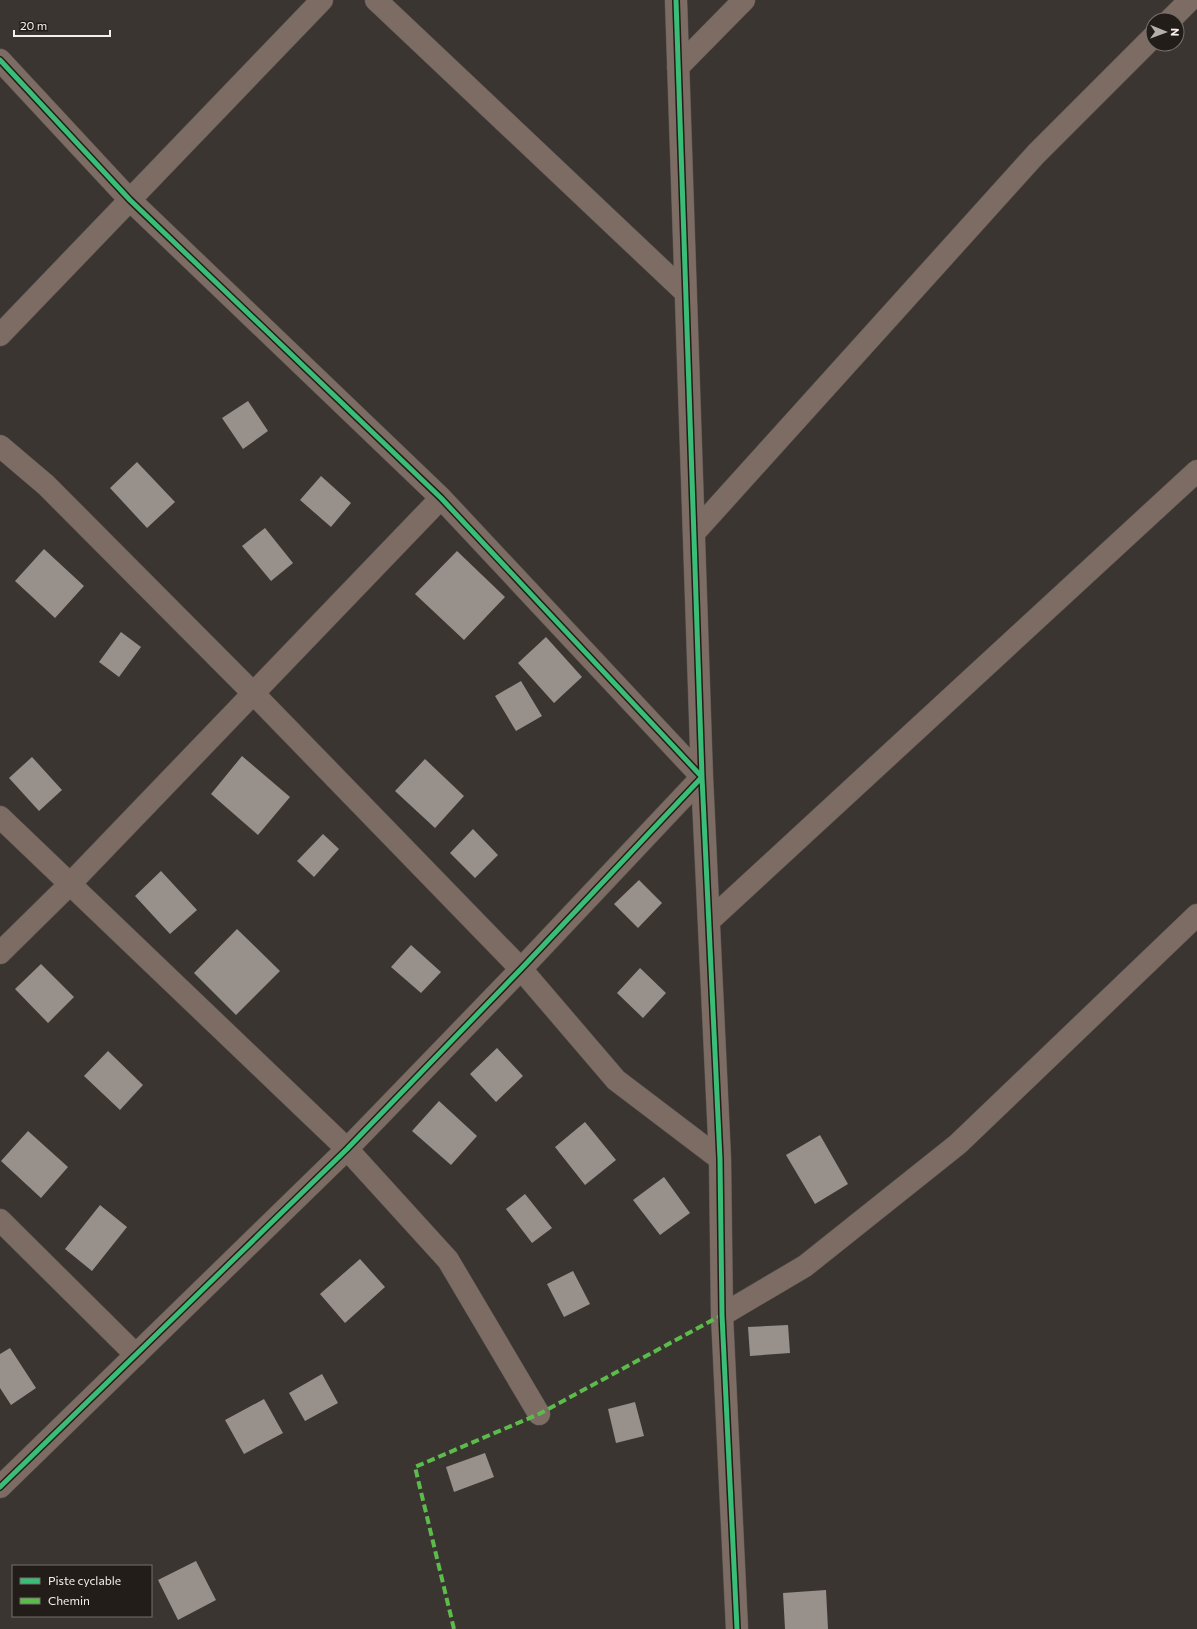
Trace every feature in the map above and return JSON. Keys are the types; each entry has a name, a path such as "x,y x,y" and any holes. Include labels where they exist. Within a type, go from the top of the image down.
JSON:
{"street":[{"path":"0,335 322,0"},
{"path":"376,0 685,292"},
{"path":"676,0 702,777 720,1158 722,1315 737,1629"},
{"path":"678,67 744,0"},
{"path":"1178,12 1190,0"},
{"path":"694,533 1036,154 1145,45"},
{"path":"0,60 130,200 441,498 702,777"},
{"path":"0,446 46,485 253,693 521,969 616,1080 720,1158"},
{"path":"709,921 1197,471"},
{"path":"0,954 70,884 441,498"},
{"path":"0,1487 348,1149 521,969 702,777"},
{"path":"0,816 348,1149 448,1260 539,1414"},
{"path":"722,1315 805,1266 958,1144 1197,915"},
{"path":"0,1220 136,1355"}],"building":[{"path":"248,401 268,431 243,449 222,418"},
{"path":"137,462 175,502 147,528 110,488"},
{"path":"321,476 351,503 331,527 300,500"},
{"path":"265,528 293,563 271,581 242,546"},
{"path":"44,549 84,586 55,618 15,581"},
{"path":"457,551 505,597 464,640 415,594"},
{"path":"121,632 141,647 119,677 99,662"},
{"path":"546,637 582,677 554,703 518,663"},
{"path":"521,681 542,716 516,731 495,696"},
{"path":"242,756 290,797 258,835 211,794"},
{"path":"32,757 62,790 39,811 9,778"},
{"path":"425,759 464,796 435,828 395,791"},
{"path":"473,829 498,855 475,878 450,853"},
{"path":"323,834 339,849 314,877 297,861"},
{"path":"161,871 197,910 170,934 135,896"},
{"path":"639,880 662,903 638,928 614,904"},
{"path":"237,929 280,971 236,1015 194,973"},
{"path":"411,945 441,972 421,993 391,967"},
{"path":"41,964 74,997 48,1023 15,989"},
{"path":"640,968 666,993 643,1018 617,993"},
{"path":"497,1048 523,1076 496,1102 470,1074"},
{"path":"108,1051 143,1085 120,1110 84,1076"},
{"path":"439,1101 477,1136 451,1165 412,1131"},
{"path":"585,1122 616,1160 585,1185 555,1147"},
{"path":"28,1131 68,1167 41,1198 1,1161"},
{"path":"820,1135 848,1184 815,1204 786,1155"},
{"path":"664,1177 690,1213 660,1235 633,1200"},
{"path":"525,1194 552,1228 532,1243 506,1209"},
{"path":"100,1205 127,1227 92,1271 65,1249"},
{"path":"360,1259 385,1287 345,1323 320,1294"},
{"path":"573,1271 590,1304 564,1317 547,1284"},
{"path":"788,1325 790,1353 750,1356 748,1327"},
{"path":"10,1348 36,1388 11,1405 0,1388 0,1354"},
{"path":"322,1374 338,1403 305,1421 289,1393"},
{"path":"264,1399 283,1433 244,1454 225,1420"},
{"path":"635,1402 644,1436 616,1443 608,1409"},
{"path":"485,1453 494,1477 454,1492 446,1467"},
{"path":"196,1561 216,1600 178,1620 158,1580"},
{"path":"826,1590 828,1629 785,1629 783,1593"}],"marked path":[{"path":"454,1629 415,1467 539,1414 722,1315"}],"cycle path":[{"path":"676,0 702,777 720,1159 722,1315 737,1629"},
{"path":"0,60 130,200 441,498 702,777 521,969 347,1149 0,1487"}]}
